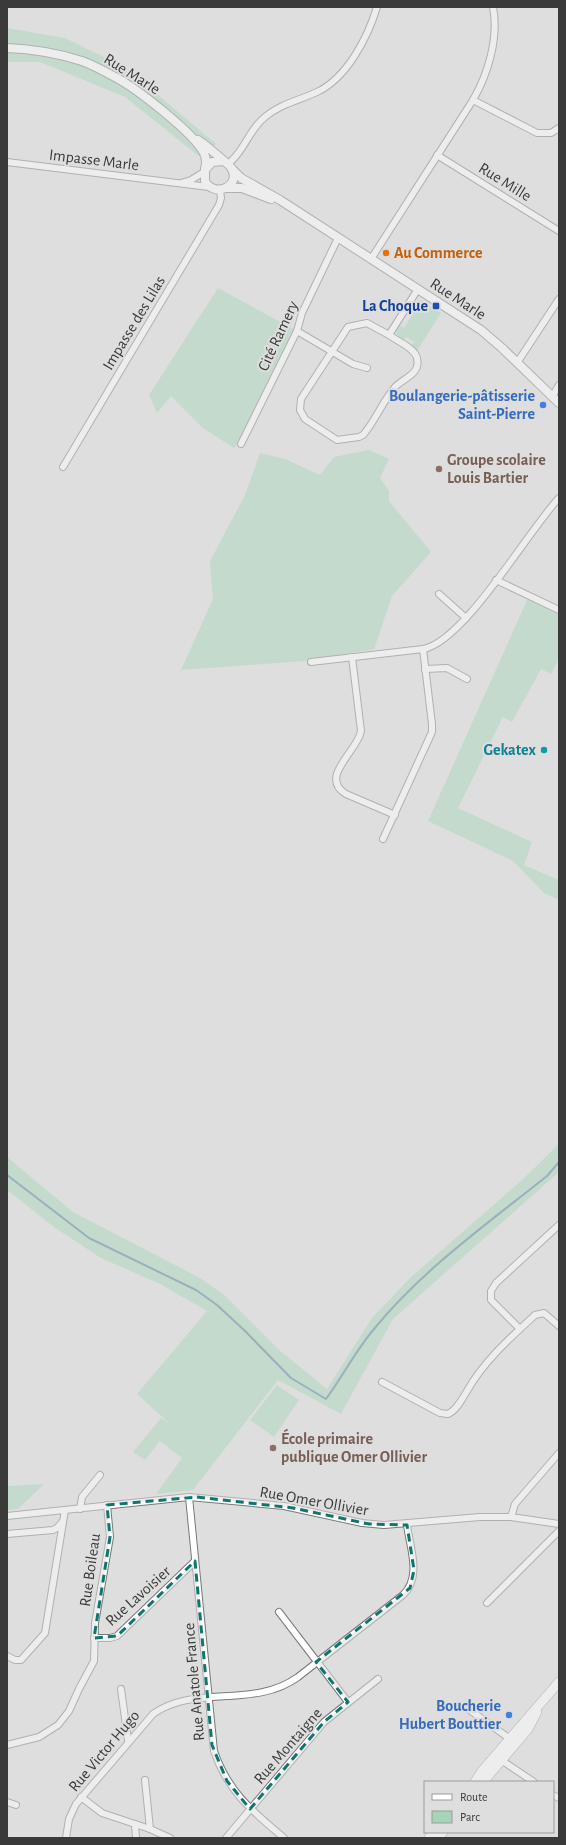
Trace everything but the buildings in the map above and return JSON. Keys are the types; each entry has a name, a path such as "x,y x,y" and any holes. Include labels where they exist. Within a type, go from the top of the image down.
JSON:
{"main road":[{"name":"Rue Marle","path":"7,48 58,54 98,68 138,92 228,165 241,178 271,194 481,330 559,404"},
{"name":"Rue Marle","path":"186,132 204,154 205,170"},
{"path":"214,161 228,165 232,181 223,189 209,187 204,179 205,170 214,161"},
{"name":"Rue Marle","path":"223,189 242,188 290,207"},
{"path":"476,1781 480,1774 513,1741 528,1729 544,1701 559,1682"},
{"path":"484,1781 501,1760 513,1741"}],"street":[{"path":"228,165 238,156 258,124 267,115 290,103 321,90 338,78 353,58 377,7"},
{"path":"371,259 473,100 485,75 491,55 493,38 493,7"},
{"path":"473,100 538,133 551,133 559,128"},
{"name":"Rue Mille","path":"437,155 559,231"},
{"name":"Impasse Marle","path":"7,162 209,187"},
{"name":"Impasse Marle","path":"178,183 190,180 205,170"},
{"name":"Impasse des Lilas","path":"63,467 219,205 223,189"},
{"name":"Cité Ramery","path":"241,444 297,331 302,313 338,238"},
{"path":"389,335 418,289"},
{"path":"517,363 559,299"},
{"path":"368,323 389,335 414,352 417,359 417,367 409,377 395,387 365,433 359,437 341,441 334,439 305,419 299,406 301,399 350,326 368,323"},
{"path":"297,331 353,364 368,368"},
{"path":"552,397 559,385"},
{"path":"311,662 423,650 437,645 466,618 559,498"},
{"path":"496,580 559,610"},
{"path":"439,594 466,618"},
{"path":"383,839 432,732 423,650"},
{"path":"352,657 361,731 357,742 337,772 336,783 346,794 395,815"},
{"path":"426,669 447,668 466,679"},
{"path":"520,1329 491,1300 491,1291 496,1283 559,1225"},
{"path":"382,1382 440,1413 448,1414 458,1405 491,1358 535,1315 540,1313 546,1314 559,1326"},
{"path":"511,1517 515,1504 559,1453"},
{"path":"80,1509 82,1497 100,1475"},
{"name":"Rue Omer Ollivier","path":"7,1516 189,1496 288,1507 369,1524 407,1525 471,1517 511,1517 559,1524"},
{"name":"Rue Anatole France","path":"189,1496 211,1739 216,1758 232,1790 250,1809 284,1838"},
{"name":"Rue Boileau","path":"7,1745 39,1737 61,1721 69,1711 78,1689 94,1662 94,1638 110,1537 107,1505"},
{"path":"7,1656 15,1660 21,1660 45,1633 65,1510"},
{"path":"7,1534 52,1530 57,1528 63,1521"},
{"name":"Rue Victor Hugo","path":"66,1838 71,1813 82,1797 128,1740 149,1718 162,1708 180,1702 257,1694 276,1689 293,1680 410,1588 414,1570 407,1525"},
{"path":"487,1603 559,1531"},
{"name":"Rue Lavoisier","path":"94,1638 110,1638 116,1636 195,1561"},
{"path":"279,1612 348,1702"},
{"name":"Rue Montaigne","path":"250,1809 324,1722 378,1679"},
{"path":"121,1689 128,1740"},
{"path":"464,1706 513,1741"},
{"path":"501,1760 532,1781"},
{"path":"145,1780 150,1829"},
{"path":"82,1797 102,1813 150,1829 170,1838"},
{"path":"7,1802 16,1805"},
{"path":"226,1838 250,1809"},
{"path":"135,1824 136,1838"}],"highlighted area":[{"path":"197,1497 293,1508 369,1524 407,1525 414,1570 410,1588 316,1662 348,1702 324,1722 250,1809 227,1781 212,1745 195,1561 117,1636 94,1638 110,1537 107,1505"}],"green space":[{"path":"7,28 65,38 116,63 152,90 216,144 200,157 125,97 40,62 7,62"},
{"path":"218,288 295,330 244,432 234,448 203,428 171,396 157,413 149,395"},
{"path":"420,300 441,313 417,351 411,347 414,342 406,337 403,342 396,333 399,325 404,328 414,312 412,311"},
{"path":"369,450 389,459 380,478 389,491 389,501 431,552 392,596 374,649 304,661 181,670 213,599 210,561 245,495 260,453 285,459 320,475 334,457"},
{"path":"528,598 559,613 559,659 551,674 541,669 512,722 503,717 458,808 532,842 524,865 559,880 559,900 544,893 513,861 428,821"},
{"path":"559,1144 559,1172 393,1319 341,1414 278,1380 193,1490 156,1494 182,1458 160,1441 145,1460 133,1452 161,1418 170,1424 137,1394 207,1311 160,1284 101,1258 54,1227 7,1190 7,1157 73,1212 200,1278 224,1295 279,1350 327,1389 372,1318 411,1277 523,1179"},
{"path":"277,1385 299,1400 274,1437 250,1420"},
{"path":"44,1484 18,1509 7,1510 7,1486"}],"waterway":[{"path":"7,1175 89,1238 196,1290 217,1305 244,1330 291,1378 326,1399 367,1337 393,1307 434,1267 547,1176 559,1162"}],"place":[{"name":"Au Commerce","path":"386,253"},
{"name":"La Choque","path":"436,306"},
{"name":"Boulangerie-pâtisserie Saint-Pierre","path":"543,405"},
{"name":"Groupe scolaire Louis Bartier","path":"439,469"},
{"name":"Gekatex","path":"544,750"},
{"name":"École primaire publique Omer Ollivier","path":"273,1448"},
{"name":"Boucherie Hubert Bouttier","path":"509,1715"}]}
